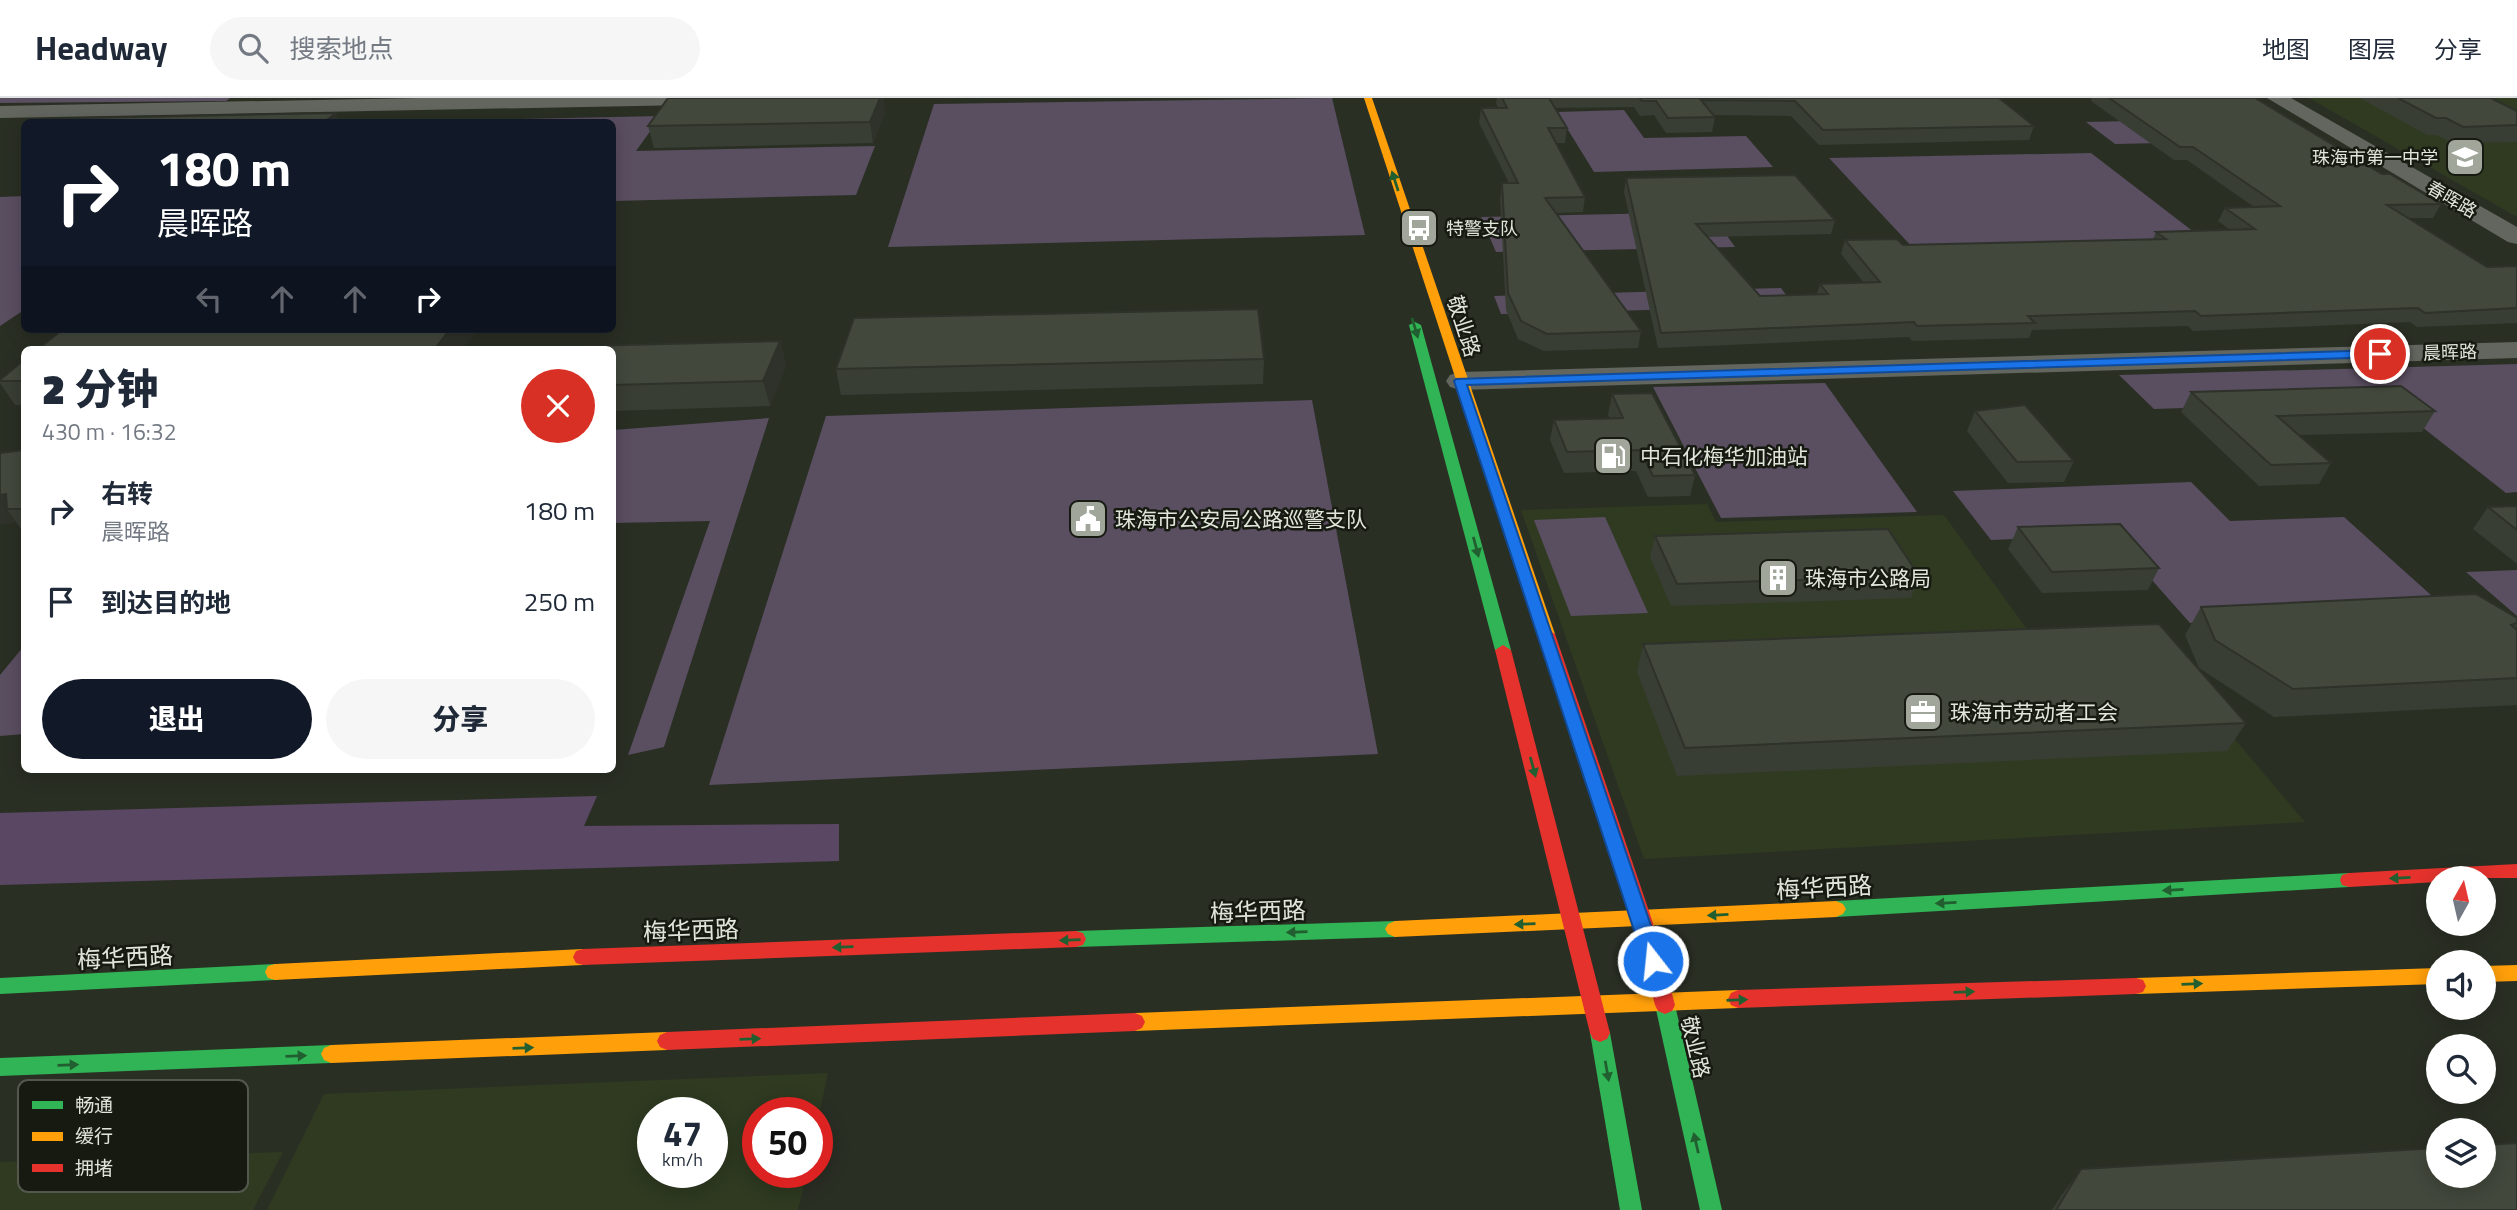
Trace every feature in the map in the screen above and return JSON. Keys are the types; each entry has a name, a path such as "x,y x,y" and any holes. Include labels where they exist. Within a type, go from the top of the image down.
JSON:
{"main road":[{"name":"敬业路","path":"1368,98 1460,381 1642,920 1665,1003 1711,1210"},
{"path":"1412,315 1440,409 1595,1004 1631,1210"},
{"name":"梅华西路","path":"0,986 655,954 1642,920 2517,871"},
{"path":"2496,974 2517,973"},
{"path":"0,1067 1595,1004 2426,976"}],"street":[{"path":"0,111 739,98"},
{"name":"春晖路","path":"2277,98 2517,237"},
{"name":"晨晖路","path":"1460,381 2517,350"}],"shaded area":[{"path":"0,98 230,98 226,101 0,103"},
{"path":"1332,98 1365,235 888,247 934,104"},
{"name":"珠海市第一中学","path":"2309,98 2517,98 2517,217"},
{"path":"1624,110 1644,138 1746,136 1773,167 1594,172 1557,112"},
{"path":"661,116 636,151 875,146 856,195 616,201 616,119 522,119"},
{"path":"2222,119 2304,140 2115,144 2086,122"},
{"path":"2091,153 2203,239 1915,250 1829,158"},
{"path":"21,196 21,312 0,326 0,197"},
{"path":"1710,212 1735,247 1496,252 1481,217"},
{"path":"1781,288 1794,306 1501,314 1494,296"},
{"path":"2517,364 2517,492 2506,493 2389,401 2154,409 2119,375"},
{"path":"1825,383 1917,512 1721,518 1653,387"},
{"path":"1312,400 1378,754 709,785 826,416"},
{"path":"769,418 664,747 628,755 710,521 616,523 616,430"},
{"path":"2191,482 2230,521 2344,517 2451,613 2190,623 2112,535 1991,540 1953,491"},
{"path":"1707,504 1716,522 1944,515 2032,636 2144,632 2305,822 1644,859 1521,510"},
{"path":"1605,517 1648,613 1571,616 1534,520"},
{"path":"2517,570 2517,616 2466,572"},
{"path":"21,650 21,734 0,736 0,675"},
{"path":"597,796 584,826 839,824 839,861 0,885 0,813"},
{"path":"828,1073 823,1097 742,1097 742,1188 803,1188 798,1210 267,1210 324,1094"},
{"path":"283,1152 253,1210 0,1210 0,1162 18,1161 18,1192 248,1192 248,1153"}],"building":[{"path":"668,98 880,98 870,122 648,126"},
{"path":"1502,98 1549,98 1567,128 1548,128 1585,197 1545,198 1641,331 1547,334 1521,321 1508,293 1502,183 1518,183 1481,108 1507,108"},
{"path":"1640,98 1999,98 2034,126 1823,130 1795,101 1701,100 1715,117 1668,118 1656,101 1642,101"},
{"path":"2109,98 2255,98 2382,174 2390,174 2441,204 2387,205 2487,267 2517,266 2517,308 2425,313 2418,308 2201,316 2195,311 2028,316 2035,323 1917,326 1914,322 1661,333 1626,178 1795,175 1835,220 1696,224 1760,296 1828,294 1820,284 1880,282 1845,240 1897,239 1903,245 2166,239 2156,232 2255,229 2225,208 2280,206 2193,147 2180,147"},
{"path":"2398,98 2491,98 2517,111 2517,125 2463,127 2446,118 2436,118"},
{"path":"336,113 328,119 82,118"},
{"path":"1258,309 1264,359 836,369 854,318"},
{"path":"58,333 447,333 437,346 42,346"},
{"path":"780,341 763,381 616,385 616,346 585,346"},
{"path":"21,362 21,381 0,380"},
{"path":"2401,386 2435,411 2277,416 2331,463 2271,465 2191,392"},
{"path":"1652,393 1695,475 1653,476 1640,450 1567,452 1554,420 1623,418 1612,394"},
{"path":"2025,405 2074,461 2017,462 1975,411"},
{"path":"21,450 21,509 7,509 6,494 0,495 0,453"},
{"path":"2517,506 2517,530 2488,507"},
{"path":"2120,524 2159,568 2052,572 2018,527"},
{"path":"1888,529 1919,576 1677,584 1655,536"},
{"path":"2476,594 2517,618 2517,623 2511,625 2517,630 2517,678 2293,689 2215,640 2201,607"},
{"name":"珠海市劳动者工会","path":"2159,624 2246,723 1685,748 1643,644"},
{"path":"2517,1143 2517,1210 2056,1210 2081,1169 2426,1149 2426,1188 2496,1188 2496,1144"}],"traffic: fast":[{"path":"1415,325 1503,650"},
{"path":"1836,909 2349,880"},
{"path":"1076,939 1395,929"},
{"path":"0,986 275,972"},
{"path":"1665,1005 1711,1210"},
{"path":"1600,1033 1631,1210"},
{"path":"0,1067 331,1054"}],"traffic: slow":[{"path":"1368,98 1547,634"},
{"path":"1395,929 1836,909"},
{"path":"275,972 583,957"},
{"path":"2496,974 2517,973"},
{"path":"2136,986 2426,976"},
{"path":"1135,1022 1738,999"},
{"path":"331,1054 667,1041"}],"traffic: jam":[{"path":"1547,634 1642,920 1665,1005"},
{"path":"1503,650 1600,1033"},
{"path":"2349,880 2517,871"},
{"path":"583,957 1076,939"},
{"path":"1738,999 2136,986"},
{"path":"667,1041 1135,1022"}],"place":[{"name":"珠海市第一中学","path":"2465,157"},
{"name":"特警支队","path":"1419,228"},
{"name":"中石化梅华加油站","path":"1613,456"},
{"name":"珠海市公安局公路巡警支队","path":"1088,519"},
{"name":"珠海市公路局","path":"1778,578"},
{"name":"珠海市劳动者工会","path":"1923,712"}],"route":[{"path":"1653,961 1642,920 1460,381 2380,354"}]}
